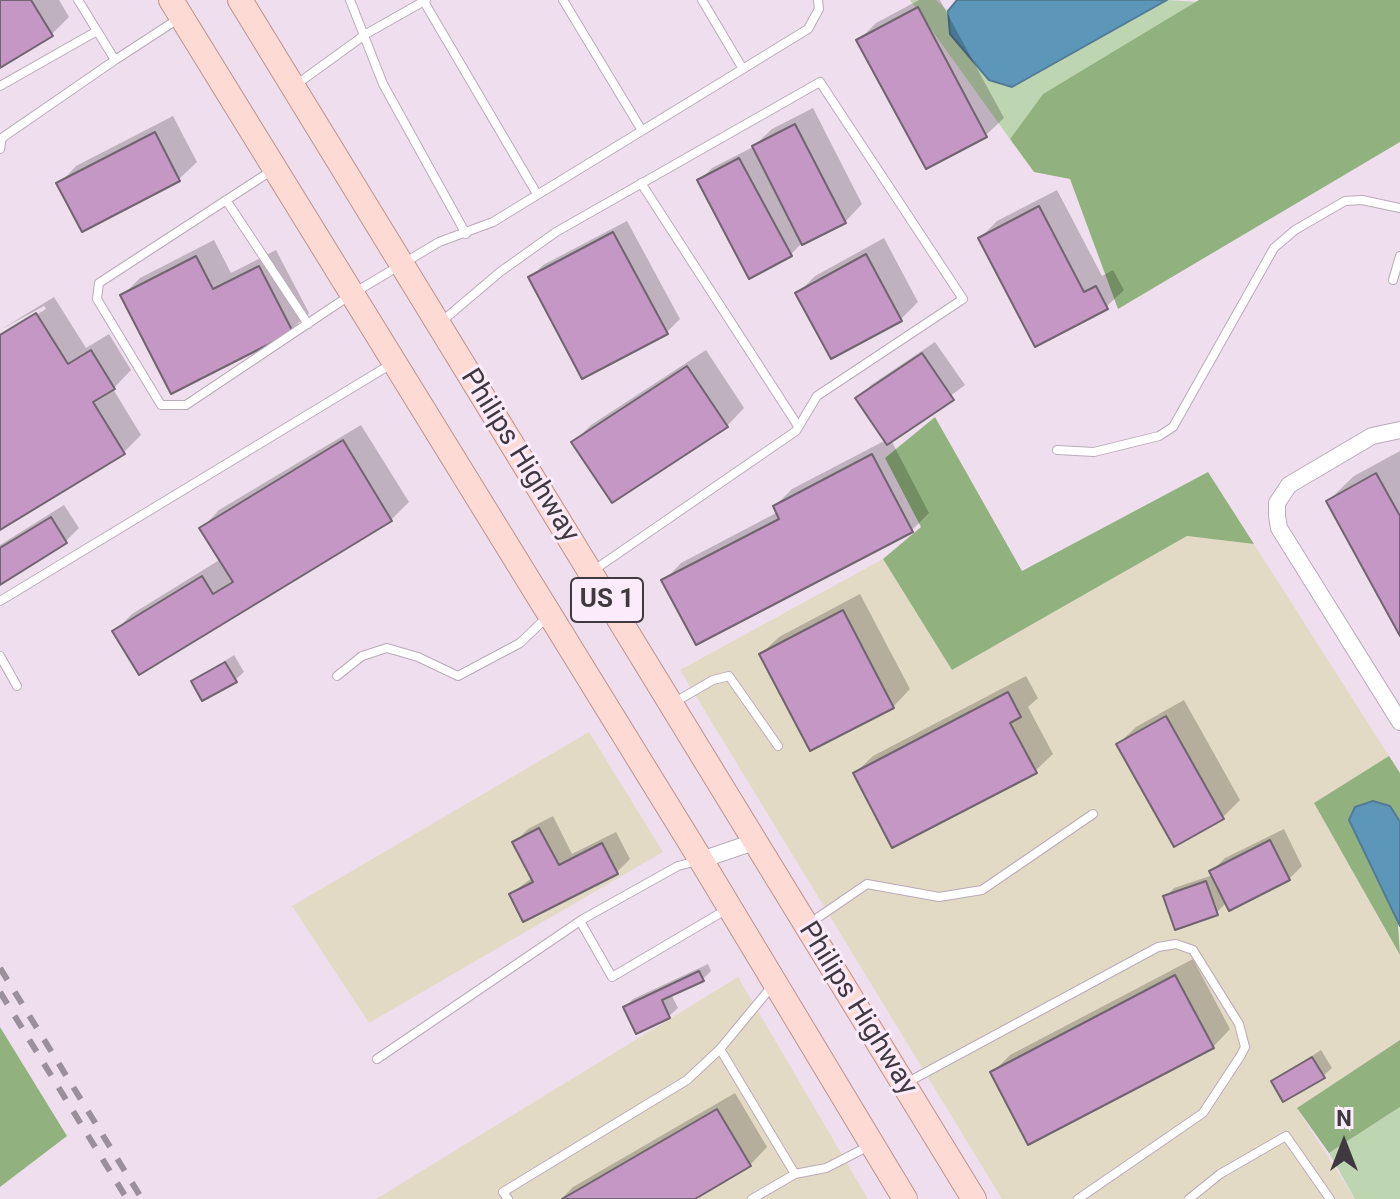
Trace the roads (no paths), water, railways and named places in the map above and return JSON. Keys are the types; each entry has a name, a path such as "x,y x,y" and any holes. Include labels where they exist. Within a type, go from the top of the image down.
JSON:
{"main road":[{"name":"Philips Highway","path":"240,0 974,1199"},
{"name":"Philips Highway","path":"176,8 701,860 905,1199"}],"street":[{"path":"1400,430 1372,436 1289,485 1277,503 1277,516 1279,528 1400,722"},
{"path":"701,860 754,842"}],"lane":[{"path":"78,0 115,60"},
{"path":"350,0 366,34 383,84 466,234"},
{"path":"563,0 641,129"},
{"path":"702,0 743,69"},
{"path":"275,169 106,276 96,290 97,299 156,399 170,407 186,405 352,294 439,242 493,222 808,29 819,9 818,0"},
{"path":"293,87 366,34 424,1 537,194"},
{"path":"0,149 2,138 115,60 176,8"},
{"path":"0,86 97,31"},
{"path":"438,325 500,272 556,232 820,82 963,299 817,396 798,426 591,573"},
{"path":"641,183 798,426"},
{"path":"226,200 308,324"},
{"path":"1057,450 1094,452 1159,436 1173,427 1274,248 1295,230 1345,201 1362,200 1400,208"},
{"path":"1393,280 1400,256"},
{"path":"0,601 394,362"},
{"path":"337,676 362,656 387,648 418,657 458,676 520,643 550,615"},
{"path":"0,656 17,686"},
{"path":"671,705 713,680 729,676 778,746"},
{"path":"806,926 867,884 939,897 970,894 1093,814"},
{"path":"377,1059 580,921 678,866 701,860"},
{"path":"580,921 612,977 729,908"},
{"path":"904,1085 940,1061 996,1036 1147,952 1168,944 1193,950 1239,1024 1245,1047 1203,1113 1078,1199"},
{"path":"508,1199 503,1192 687,1080 720,1049 774,984"},
{"path":"720,1049 795,1174"},
{"path":"1189,1199 1220,1174 1286,1136 1330,1199"},
{"path":"752,1199 795,1174 826,1168 871,1145"}],"water":[{"path":"957,0 1167,0 1012,87 989,80 950,34 948,11"},
{"path":"1373,801 1390,806 1400,822 1400,926 1349,820 1355,807"}],"railway":[{"path":"0,968 142,1199"},
{"path":"0,992 127,1199"}]}
